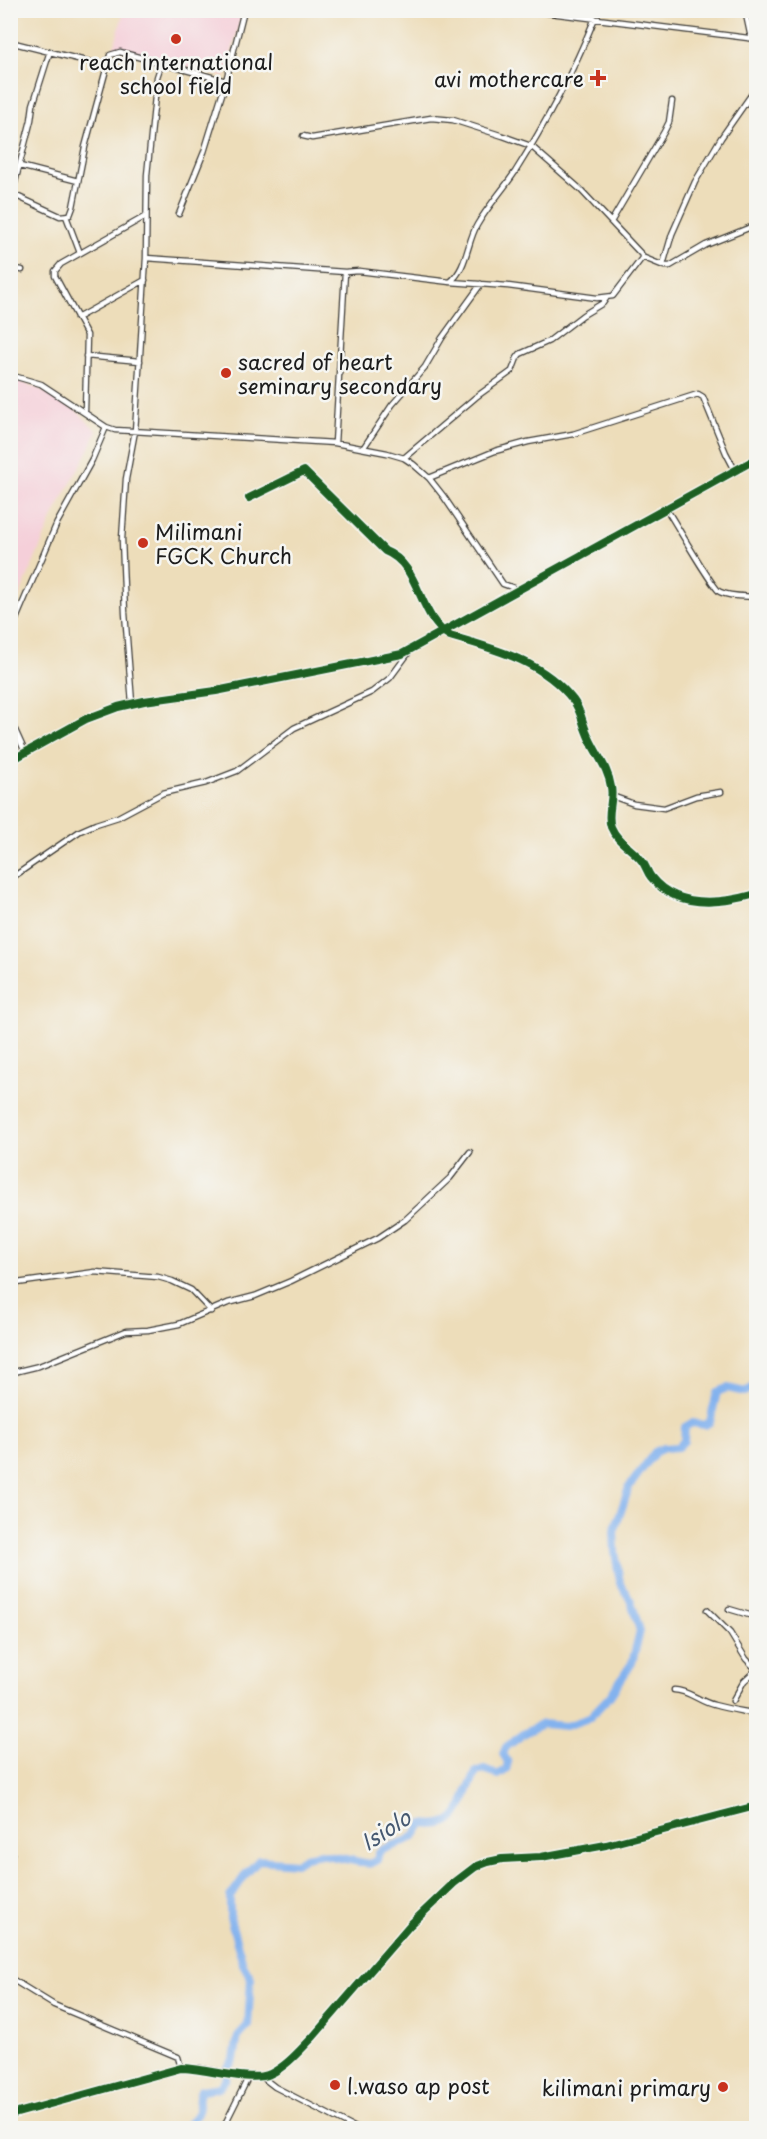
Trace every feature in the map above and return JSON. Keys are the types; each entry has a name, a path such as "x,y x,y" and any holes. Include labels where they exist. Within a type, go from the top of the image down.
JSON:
{"street":[{"path":"179,214 204,152 226,81 244,10"},
{"path":"526,10 754,38"},
{"path":"745,10 756,47"},
{"path":"450,282 458,274 477,225 531,146 565,85 595,18"},
{"path":"10,42 106,66"},
{"path":"50,51 33,105 20,166 11,194 55,214 66,216 70,214 73,207 110,56 116,52 162,62 226,81"},
{"path":"132,703 122,539 126,479 135,431 140,361 151,124 157,77 162,62"},
{"path":"663,265 672,234 695,182 721,138 756,87"},
{"path":"611,222 659,142 669,122 672,101"},
{"path":"303,136 312,138 410,120 440,118 484,129 531,146 580,189 640,252 642,257 663,265 670,266 706,245 756,225"},
{"path":"20,166 78,181"},
{"path":"66,216 80,253"},
{"path":"85,411 87,335 54,273 61,264 146,216"},
{"path":"146,258 345,272 359,271 597,298 613,296 642,257"},
{"path":"10,268 22,270"},
{"path":"335,443 345,272"},
{"path":"77,318 145,280"},
{"path":"364,447 381,425 392,405 425,367 441,338 464,311 481,284"},
{"path":"404,458 476,397 512,371 520,354 549,341 603,303 607,297"},
{"path":"86,356 140,361"},
{"path":"10,375 41,384 106,427 123,431 335,443 364,447 404,458 429,478 463,522 503,584 520,590"},
{"path":"429,478 495,451 573,434 698,394 703,397 736,472"},
{"path":"10,633 57,523 92,460 106,427"},
{"path":"10,760 86,719 132,703 216,691 390,658 410,651 756,459"},
{"path":"249,498 304,471 385,551 400,560 434,621 443,632 524,662 547,674 560,685 579,708 586,732 607,770 612,796 611,828 643,862 651,877 673,896 691,901 723,901 756,894"},
{"path":"667,510 692,547 715,589 725,594 756,597"},
{"path":"10,879 80,831 122,815 163,793 206,783 237,771 294,729 372,692 390,678 410,651"},
{"path":"10,719 25,752"},
{"path":"612,796 634,804 664,808 696,796 721,792"},
{"path":"10,1372 39,1366 118,1333 179,1324 283,1285 388,1232 419,1209 450,1178 470,1152"},
{"path":"10,1284 95,1272 158,1277 191,1290 211,1311"},
{"path":"729,1609 756,1617"},
{"path":"707,1610 730,1633 746,1659 756,1669 744,1681 733,1701"},
{"path":"674,1689 685,1691 714,1706 756,1714"},
{"path":"10,2115 181,2068 262,2077 271,2074 296,2054 410,1924 447,1889 475,1867 488,1862 541,1857 606,1845 756,1806"},
{"path":"748,1808 756,1819"},
{"path":"10,1840 12,1853 10,1854"},
{"path":"10,1978 54,2005 178,2056 181,2068"},
{"path":"223,2128 249,2076"},
{"path":"262,2077 275,2087 355,2128"}],"shaded area":[{"name":"reach international school field","path":"124,11 243,11 225,77 114,47"},
{"path":"11,378 38,388 75,409 97,431 55,512 11,616"}],"waterway":[{"name":"Isiolo","path":"184,2128 198,2112 201,2090 220,2087 226,2078 227,2069 234,2059 238,2036 248,2025 251,1978 243,1964 230,1918 230,1897 246,1874 259,1860 296,1863 305,1857 321,1854 369,1864 377,1860 379,1852 414,1836 423,1824 441,1824 453,1818 462,1807 476,1772 484,1769 498,1775 506,1770 508,1762 503,1754 506,1747 525,1733 542,1724 566,1726 589,1718 610,1696 632,1663 640,1631 631,1601 620,1583 615,1552 614,1532 629,1487 655,1452 664,1448 678,1447 684,1441 685,1427 692,1423 705,1425 710,1422 717,1392 727,1388 745,1392 756,1384"}],"cycle path":[{"path":"10,761 86,719 118,707 216,691 402,654 756,459"},
{"path":"249,498 304,471 385,551 397,558 406,568 439,628 450,636 501,652 533,666 547,675 573,700 609,779 612,792 609,817 611,827 617,837 642,861 651,877 661,887 673,895 700,901 728,900 756,894"},
{"path":"10,2115 181,2068 252,2077 270,2074 288,2062 313,2037 410,1925 454,1883 475,1867 502,1859 541,1857 606,1845 756,1806"}],"place":[{"name":"reach international school field","path":"176,39"},
{"name":"avi mothercare","path":"598,78"},
{"name":"sacred of heart seminary secondary","path":"226,373"},
{"name":"Milimani FGCK Church","path":"143,543"},
{"name":"l.waso ap post","path":"335,2085"},
{"name":"kilimani primary","path":"723,2087"}]}
